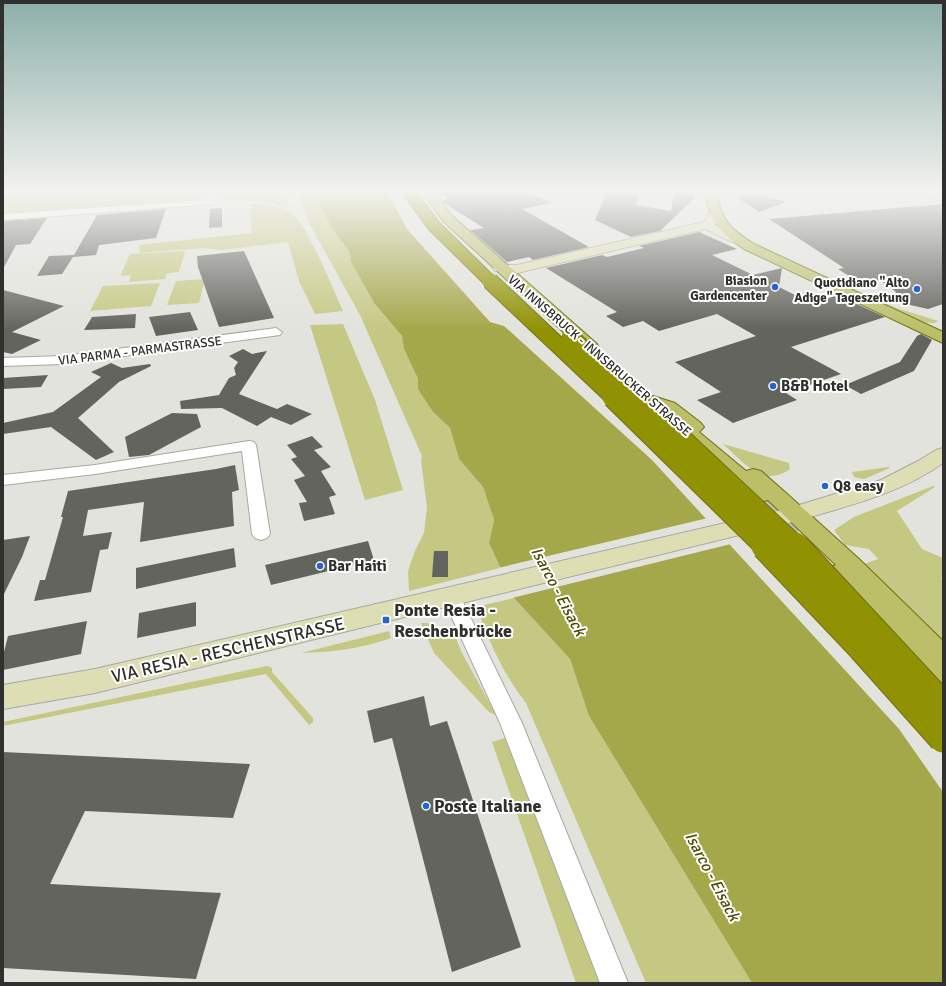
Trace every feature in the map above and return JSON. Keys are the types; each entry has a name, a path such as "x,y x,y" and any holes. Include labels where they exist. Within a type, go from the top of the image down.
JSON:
{"highway":[{"path":"447,238 489,281 693,475 778,559 860,646 943,739"},
{"path":"464,238 719,473 803,554 943,705"}],"main road":[{"name":"VIA INNSBRUCK - INNSBRUCKER STRASSE","path":"468,238 500,268 761,495"},
{"path":"500,268 517,269 652,238"},
{"path":"737,239 758,252 943,338"},
{"path":"653,402 668,407 692,425 797,514 886,598 943,659"},
{"path":"451,596 797,514 858,496 925,467 943,454"},
{"path":"809,542 943,682"},
{"name":"VIA RESIA - RESCHENSTRASSE","path":"3,697 102,679 451,596"}],"street":[{"name":"VIA PARMA - PARMASTRASSE","path":"3,362 63,360 276,332"},
{"path":"3,480 115,466 249,445 261,534"},
{"path":"451,596 511,723 614,983"}],"green space":[{"path":"205,238 309,238 343,311 315,314 299,281 288,242 220,250 204,248 140,253 139,245"},
{"path":"317,238 339,238 349,252 351,262 374,303 402,336 404,349 433,412 450,428 459,459 483,487 494,520 489,543 500,568 409,591 408,571 415,551 424,533 427,507 421,461 422,456 360,315"},
{"path":"185,251 179,272 167,273 165,279 129,282 131,275 120,276 130,254"},
{"path":"205,279 199,303 167,305 176,281"},
{"path":"160,283 151,306 90,311 103,286"},
{"path":"867,295 897,308 938,321 932,323 913,319 863,296"},
{"path":"343,324 375,400 403,490 365,500 310,325"},
{"path":"723,444 789,463 790,469 780,474 771,476 762,474 746,465"},
{"path":"890,468 864,479 854,477 852,472"},
{"path":"933,486 935,487 897,511 922,549 943,558 943,573 941,579 943,580 943,648 864,564 878,559 869,549 845,545 834,530 854,517"},
{"path":"514,598 570,659 589,716 752,983 646,983 526,703 499,660 479,613 486,610 484,605"},
{"path":"421,623 435,625 453,639 456,638 461,651 496,715 489,712 434,653"},
{"path":"389,631 391,638 369,645 335,651 301,653"},
{"path":"267,666 272,668 272,672 313,718 313,722 309,725 266,674 3,726 3,722"},
{"path":"505,738 600,983 576,983 492,742"}],"water":[{"name":"Isarco - Eisack","path":"339,238 415,238 490,322 504,326 652,460 899,729 943,792 943,983 752,983 589,716 570,659 514,598 489,543 494,520 483,487 459,459 450,428 433,412 418,389 418,379 404,349 402,336 374,303 351,262 349,252"}],"pier":[{"name":"Ponte Resia - Reschenbrücke","path":"708,518 731,544 512,598 498,568"}],"building":[{"path":"3,238 34,238 30,244 16,245 3,269"},
{"path":"84,238 156,238 99,245 96,255 73,257 62,274 37,276 49,256 74,255"},
{"path":"479,238 573,238 589,247 533,260 529,257 507,262"},
{"path":"673,238 712,238 737,249 712,255 753,275 782,268 779,287 813,304 837,295 885,317 791,347 841,374 786,393 797,400 733,423 697,400 721,392 675,362 756,336 717,314 659,331 643,321 623,327 606,316 617,312 546,268 602,255 607,257 644,248 639,246"},
{"path":"798,238 943,238 943,304 928,309 906,304 894,295 896,292 880,280 857,281 838,269 844,268"},
{"path":"244,251 274,318 219,327 198,267 197,256"},
{"path":"3,290 64,306 12,332 41,340 12,354 3,352"},
{"path":"190,312 198,330 156,336 149,317"},
{"path":"136,314 135,328 84,330 92,317"},
{"path":"921,334 932,340 914,371 861,394 845,385 900,362 917,336"},
{"path":"243,349 252,354 267,351 239,394 277,409 287,404 312,414 291,425 271,417 257,426 222,408 181,409 180,401 219,395 229,378 236,375 234,368 238,362 229,356"},
{"path":"111,363 122,368 150,364 151,366 119,382 78,418 114,452 96,460 51,427 3,434 3,423 53,412 101,377 91,372"},
{"path":"48,375 41,387 3,389 3,378"},
{"path":"172,413 197,414 201,427 149,455 129,457 125,437"},
{"path":"312,436 323,447 314,450 331,467 321,471 336,495 329,497 335,514 304,521 299,503 307,502 294,480 305,476 291,459 297,457 287,445"},
{"path":"235,465 239,490 232,492 234,526 140,542 144,502 88,510 83,536 112,532 108,549 100,550 91,592 34,601 40,580 45,580 63,517 61,517 68,491"},
{"path":"30,536 22,557 3,596 3,540"},
{"path":"368,541 374,560 271,585 265,565"},
{"path":"234,548 236,567 136,589 136,568"},
{"path":"434,551 448,551 448,577 432,577"},
{"path":"196,602 196,626 137,638 139,613"},
{"path":"87,621 81,654 3,670 3,656 8,636"},
{"path":"424,696 430,726 447,721 521,947 452,972 392,738 374,743 367,711"},
{"path":"3,752 250,764 233,818 85,811 50,884 221,893 196,979 3,968"}],"tunnel":[{"path":"761,495 809,542"}],"place":[{"name":"Biasion Gardencenter","path":"775,287"},
{"name":"Quotidiano \"Alto Adige\" Tageszeitung","path":"917,289"},
{"name":"B&B Hotel","path":"773,386"},
{"name":"Q8 easy","path":"825,486"},
{"name":"Bar Haiti","path":"320,566"},
{"name":"Ponte Resia - Reschenbrücke","path":"386,620"},
{"name":"Poste Italiane","path":"426,806"}]}
